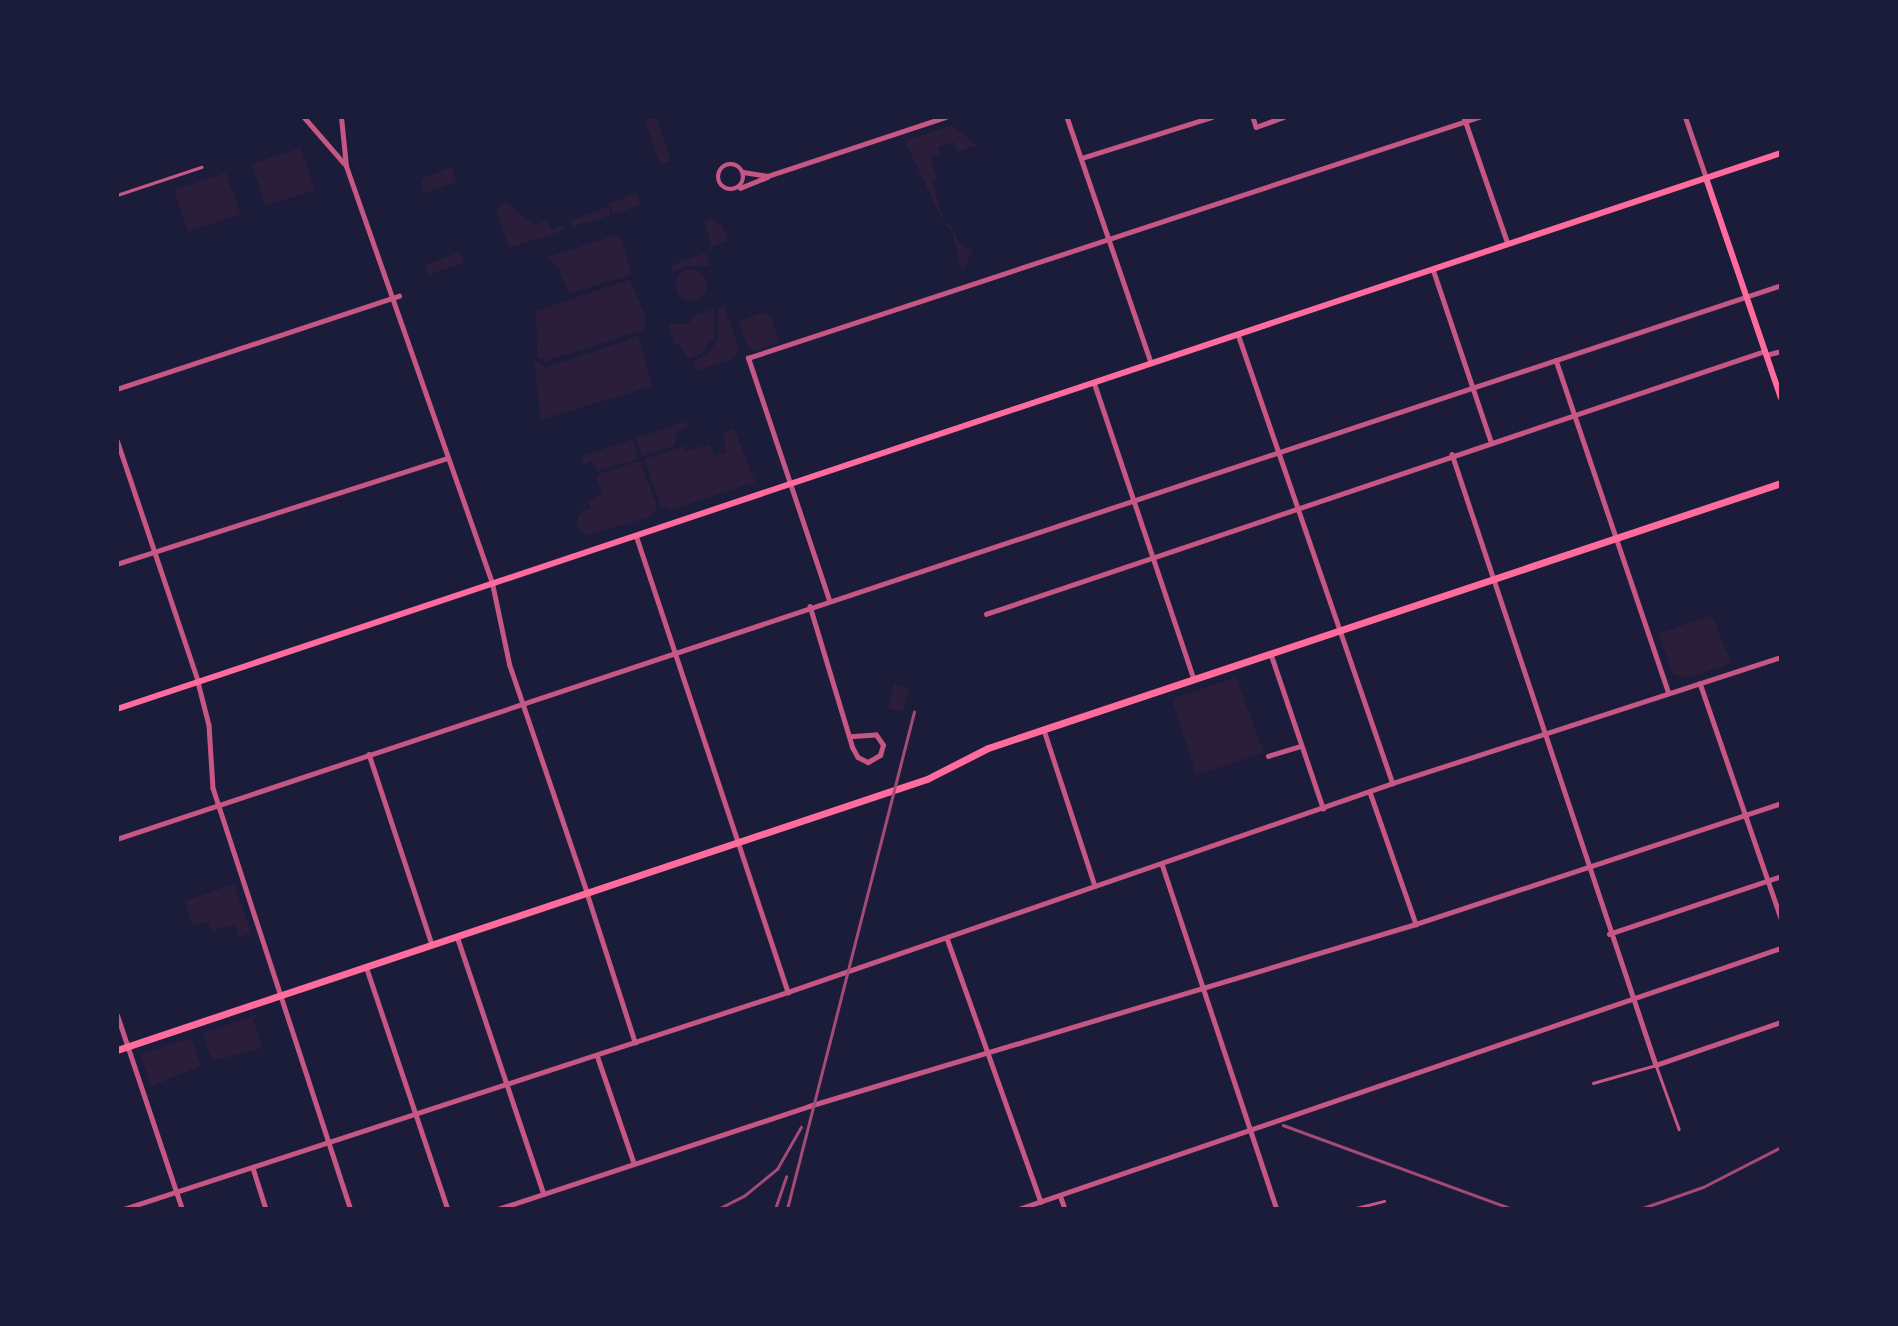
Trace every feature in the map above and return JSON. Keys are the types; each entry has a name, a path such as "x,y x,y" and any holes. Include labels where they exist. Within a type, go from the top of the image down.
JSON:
{"main road":[{"path":"117,709 1781,153"},
{"path":"1706,178 1781,398"},
{"path":"117,1050 927,779 988,748 1781,483"}],"street":[{"path":"304,117 346,166"},
{"path":"341,117 346,166 396,297 447,458 492,583 521,702 635,1042"},
{"path":"768,176 743,172 727,164 718,175 722,187 735,189 945,117"},
{"path":"1067,117 1152,362"},
{"path":"1082,158 1212,117"},
{"path":"1253,117 1256,127 1283,117"},
{"path":"829,600 748,358 1465,119 1479,117"},
{"path":"1685,117 1706,178"},
{"path":"1465,119 1508,244"},
{"path":"735,189 743,181 743,172"},
{"path":"1433,269 1491,441"},
{"path":"117,839 677,650 1278,454 1781,285"},
{"path":"117,389 396,297"},
{"path":"1237,334 1393,783"},
{"path":"986,614 1491,441 1765,353 1781,351"},
{"path":"1556,360 1668,691"},
{"path":"1094,381 1194,679"},
{"path":"117,441 198,682 209,725 209,773 219,806 351,1209"},
{"path":"1452,454 1609,934 1656,1065 1781,1023"},
{"path":"117,564 447,458"},
{"path":"636,535 677,650 788,992"},
{"path":"810,607 850,737 861,761 880,755 883,746 876,735 850,737"},
{"path":"1271,653 1323,808"},
{"path":"124,1209 788,992 1393,783 1668,691 1781,657"},
{"path":"1700,683 1781,918"},
{"path":"1044,730 1095,886"},
{"path":"1268,756 1301,746"},
{"path":"369,754 432,944"},
{"path":"1370,792 1416,925"},
{"path":"498,1209 986,1054 1416,925 1781,803"},
{"path":"1162,864 1277,1209"},
{"path":"1609,934 1781,876"},
{"path":"457,936 544,1194"},
{"path":"947,938 986,1054 1041,1202"},
{"path":"1019,1209 1781,948"},
{"path":"366,965 448,1209"},
{"path":"117,1015 181,1209"},
{"path":"597,1055 634,1164"},
{"path":"253,1168 266,1209"},
{"path":"1060,1195 1065,1209"}],"lane":[{"path":"117,194 201,167"},
{"path":"1593,1083 1656,1065 1679,1129"},
{"path":"1352,1209 1384,1201"}],"shaded area":[{"path":"644,117 656,117 671,161 660,165"},
{"path":"952,125 977,145 958,152 954,142 938,147 940,154 930,158 937,178 932,180 944,223 951,225 959,242 973,251 962,272 952,231 944,224 905,141"},
{"path":"301,148 315,190 265,206 252,164"},
{"path":"452,167 457,182 425,193 420,179"},
{"path":"226,173 241,214 188,232 174,190"},
{"path":"637,193 640,205 613,214 609,204"},
{"path":"507,203 534,225 548,220 551,230 563,225 565,230 509,248 497,213 498,206"},
{"path":"608,207 611,215 572,227 570,220"},
{"path":"710,218 722,225 728,241 712,247 704,221"},
{"path":"619,234 632,274 569,294 558,267 546,258"},
{"path":"460,252 464,263 428,275 425,265"},
{"path":"706,253 710,266 687,266 673,273 671,265"},
{"path":"691,269 702,274 707,285 702,296 691,301 680,296 675,285 680,274"},
{"path":"630,279 646,318 645,329 546,361 537,357 536,311"},
{"path":"724,306 739,349 733,359 696,371 692,363 710,351 718,338 718,308"},
{"path":"714,309 714,337 702,353 689,359 679,344 674,345 669,324 688,324 692,317"},
{"path":"763,312 771,316 778,336 777,343 757,351 747,346 738,321"},
{"path":"638,336 652,386 541,420 534,361 546,368"},
{"path":"682,422 691,426 677,432 675,446 642,456 636,438"},
{"path":"734,428 755,482 671,510 661,506 644,459 684,446 687,451 710,444 714,456 726,452 723,433"},
{"path":"633,439 638,459 597,471 592,461 584,464 582,456"},
{"path":"640,461 657,507 651,517 585,535 577,525 578,515 590,508 589,504 573,510 602,494 596,475"},
{"path":"1712,615 1731,663 1688,678 1673,674 1658,634"},
{"path":"1236,677 1264,753 1196,775 1172,699"},
{"path":"894,684 909,688 903,712 888,708"},
{"path":"234,884 251,933 239,937 234,924 212,931 209,921 192,926 185,901"},
{"path":"259,1014 253,1020 263,1048 212,1061 203,1033"},
{"path":"191,1038 201,1066 151,1086 140,1055"}],"railway":[{"path":"787,1209 914,712"},
{"path":"1283,1125 1513,1209"},
{"path":"718,1209 744,1196 777,1169 801,1127"},
{"path":"1640,1209 1703,1187 1781,1147"},
{"path":"775,1209 786,1177"}]}
